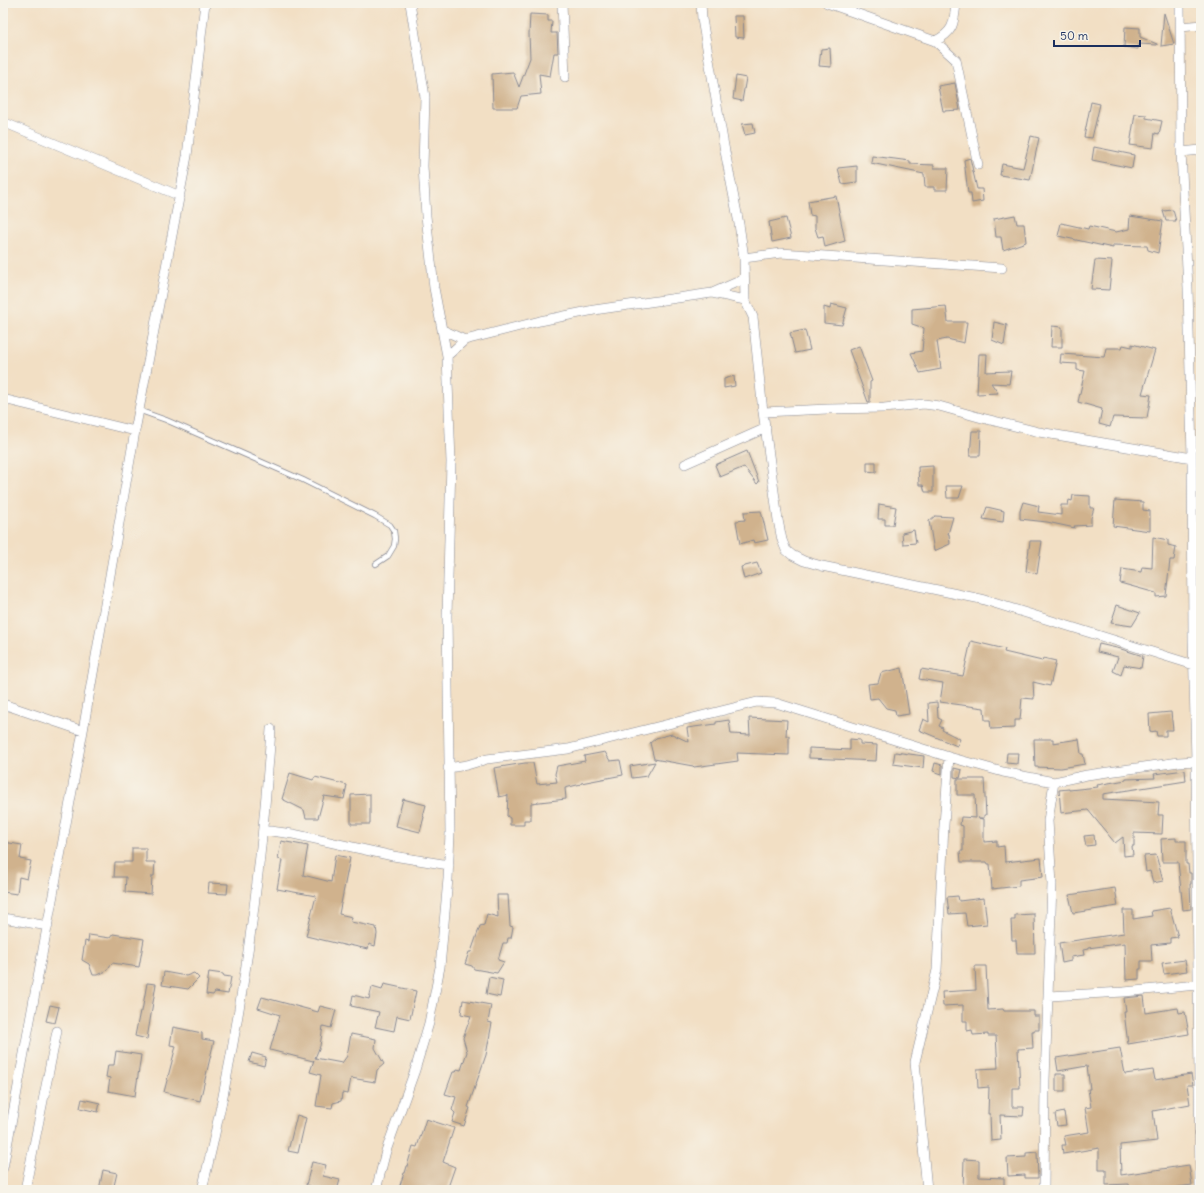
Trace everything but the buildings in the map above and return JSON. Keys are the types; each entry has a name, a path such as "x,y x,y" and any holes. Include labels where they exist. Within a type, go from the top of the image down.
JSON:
{"street":[{"path":"3,1168 83,731 138,410 187,156 205,3"},
{"path":"376,1190 386,1151 415,1070 429,1024 440,967 449,865 450,833 447,616 451,462 447,356 434,288 426,216 423,166 425,96 410,3"},
{"path":"562,3 565,77"},
{"path":"701,3 702,19 739,224 744,258 745,300 753,317 763,412 778,520 782,540 786,550 804,561 822,566 981,599 1194,665"},
{"path":"827,3 935,41 956,60 978,165"},
{"path":"935,41 945,36 951,29 956,3"},
{"path":"1180,3 1181,152 1188,288 1197,639 1194,665 1200,1190"},
{"path":"1181,27 1201,25"},
{"path":"3,122 180,196"},
{"path":"1181,152 1201,150"},
{"path":"744,258 781,253 1002,268"},
{"path":"447,356 464,340 540,321 594,310 712,293 744,279"},
{"path":"712,293 745,300"},
{"path":"443,330 464,340"},
{"path":"3,399 135,431"},
{"path":"763,412 884,408 924,404 939,406 1039,432 1192,458"},
{"path":"685,464 766,428"},
{"path":"448,768 467,765 487,759 568,749 757,702 776,703 949,757 1003,772 1054,782 1087,775 1196,761"},
{"path":"3,704 83,731"},
{"path":"202,1190 214,1142 232,1052 248,952 263,830 271,729"},
{"path":"927,1190 915,1062 937,970 949,757"},
{"path":"1044,1190 1045,1080 1052,884 1048,821 1054,782"},
{"path":"263,830 293,834 393,856 449,865"},
{"path":"3,918 48,926"},
{"path":"1049,996 1124,992 1198,985"},
{"path":"25,1190 57,1031"}],"lane":[{"path":"138,410 166,420 303,480 390,525 394,532 394,546 388,556 376,564"}]}
